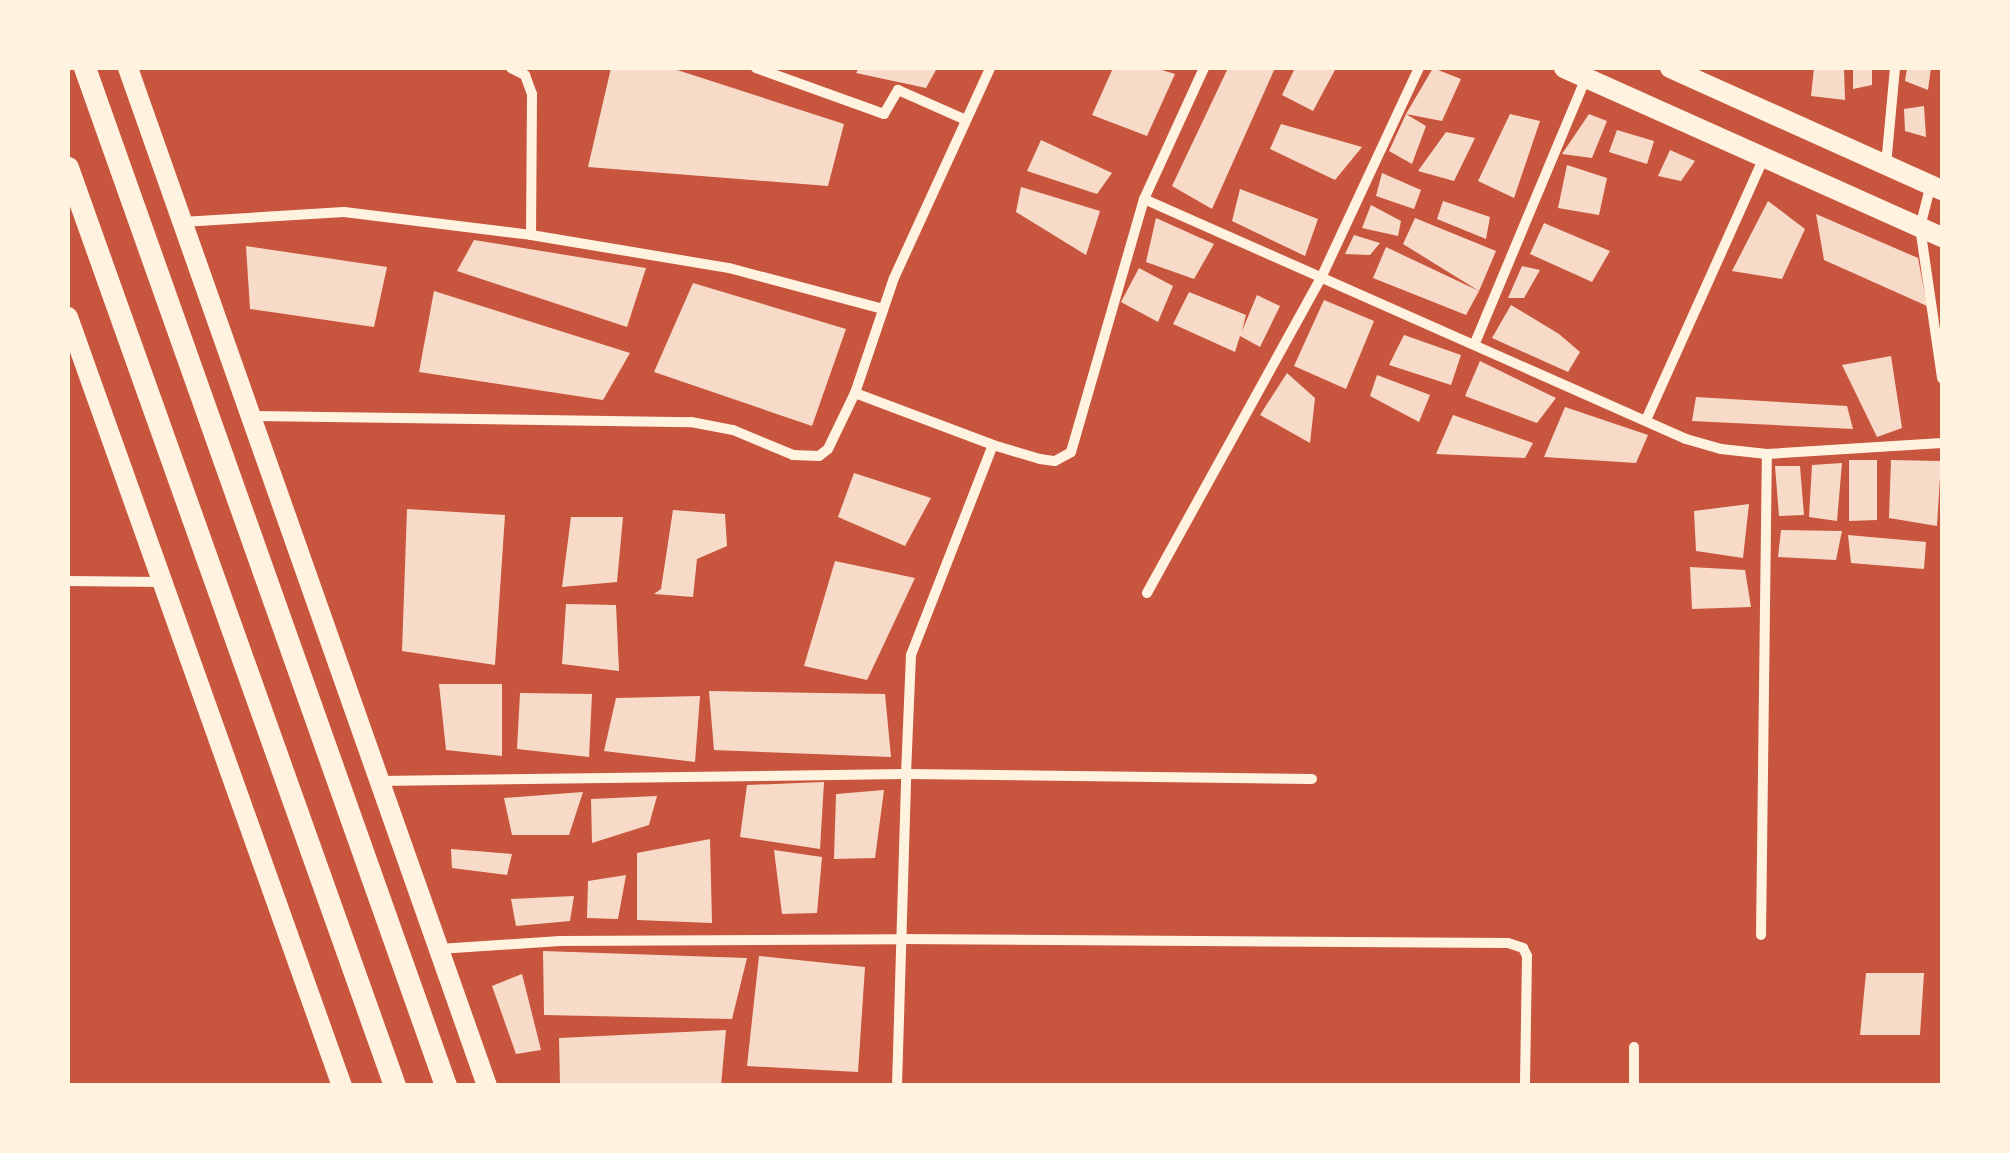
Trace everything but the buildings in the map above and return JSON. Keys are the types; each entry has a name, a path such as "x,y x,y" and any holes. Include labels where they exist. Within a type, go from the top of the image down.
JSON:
{"highway":[{"path":"84,68 446,1086"},
{"path":"68,168 395,1086"}],"main road":[{"path":"128,68 487,1086"},
{"path":"1564,68 1942,237"},
{"path":"1670,68 1937,187"},
{"path":"68,317 342,1086"}],"street":[{"path":"511,68 525,75 532,94 531,235"},
{"path":"756,68 884,114 898,90 966,120"},
{"path":"250,416 691,422 733,430 809,458 828,449 855,393 883,309 990,68"},
{"path":"855,393 1040,460 1056,461 1071,452 1144,199 1204,68"},
{"path":"1148,593 1321,278 1419,68"},
{"path":"1886,165 1894,68"},
{"path":"1474,343 1586,76"},
{"path":"1646,420 1764,160"},
{"path":"1937,187 1920,227 1942,378"},
{"path":"1144,199 1646,420 1721,449 1767,454 1942,443"},
{"path":"182,222 344,212 531,235 729,268 883,309"},
{"path":"897,1086 911,655 993,445"},
{"path":"1761,935 1767,454"},
{"path":"68,581 161,582"},
{"path":"378,781 906,774 1312,779"},
{"path":"438,948 560,941 899,939 1494,942 1526,951 1525,1086"},
{"path":"1634,1048 1634,1086"}]}
